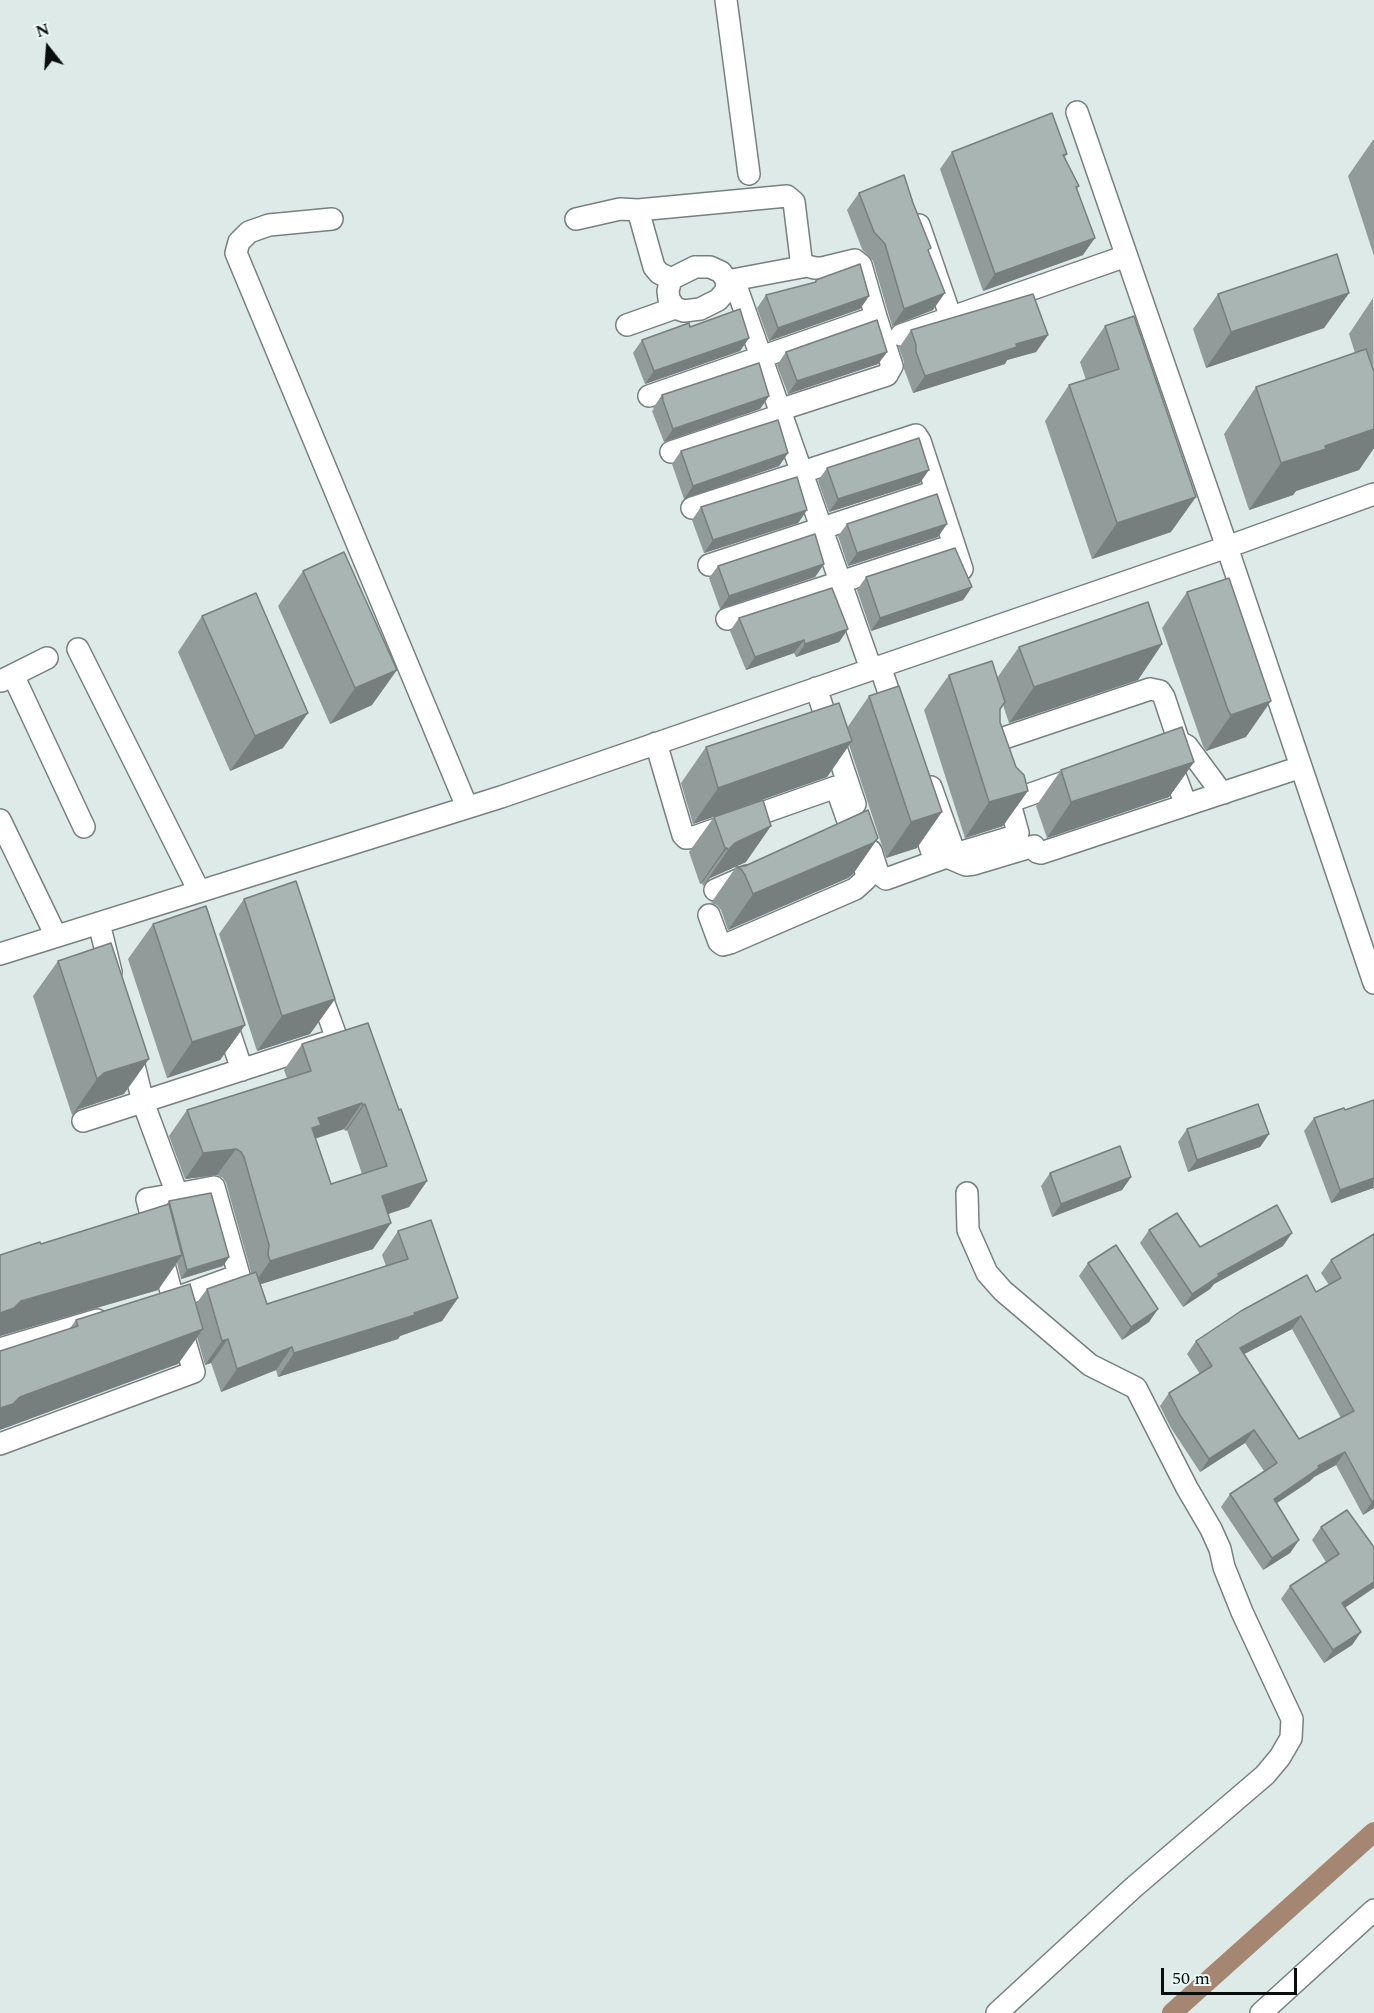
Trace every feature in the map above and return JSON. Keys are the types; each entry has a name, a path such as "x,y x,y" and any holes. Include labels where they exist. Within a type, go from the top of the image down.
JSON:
{"street":[{"path":"726,0 749,174"},
{"path":"1077,112 1374,983"},
{"path":"576,219 620,209 638,210 787,196 794,202 802,267"},
{"path":"638,210 654,267 659,273 671,279"},
{"path":"915,211 951,318"},
{"path":"333,219 259,228 249,232 239,242 236,253 466,807"},
{"path":"901,335 1126,256"},
{"path":"671,452 887,375 892,366 861,265 858,262 851,260 822,268 802,267 730,280"},
{"path":"730,280 726,291 718,300 700,309 684,311 675,308 669,299 671,279 695,267 710,267 721,272 730,280 760,357 840,582 876,668 898,704 885,713 893,738"},
{"path":"627,325 675,308"},
{"path":"650,396 876,317"},
{"path":"692,508 916,435 920,441 962,568"},
{"path":"709,565 936,491"},
{"path":"0,954 466,807 876,668 1374,494"},
{"path":"727,619 954,545"},
{"path":"78,649 192,894 192,918"},
{"path":"47,658 6,678 84,827"},
{"path":"1172,750 1177,736 1164,697 1156,689 1150,689 992,742 987,753 1000,794 1016,804 1172,744 1172,750 1186,806"},
{"path":"709,915 719,942 723,945 855,889 866,879 866,872 836,787 810,690"},
{"path":"810,690 881,876 886,879 1017,835 1016,804"},
{"path":"656,743 683,834 686,837 694,837 836,787"},
{"path":"1172,750 1187,746 1224,793"},
{"path":"924,765 946,858"},
{"path":"1016,804 1037,852 1041,854 1301,767"},
{"path":"912,794 946,858 966,865 974,864 1034,846"},
{"path":"0,820 56,936"},
{"path":"830,838 850,828"},
{"path":"715,890 767,866"},
{"path":"275,868 282,889"},
{"path":"99,923 115,990"},
{"path":"83,1121 338,1039 310,964"},
{"path":"217,994 242,1070"},
{"path":"126,1035 143,1102 177,1194"},
{"path":"0,1444 194,1372 173,1299 147,1199 214,1187 239,1275 173,1299 150,1305"},
{"path":"967,1192 968,1230 987,1273 1003,1291 1090,1365 1137,1388 1187,1488 1211,1529 1242,1612 1292,1719 1291,1738 1280,1757 1265,1775 1134,1887 997,2013"},
{"path":"0,1348 115,1315"},
{"path":"1261,2013 1374,1910"}],"building":[{"path":"1052,113 1067,154 1063,155 1079,186 1076,187 1095,238 995,274 952,152"},
{"path":"904,175 931,248 928,250 945,293 904,309 885,244 874,232 859,193"},
{"path":"1337,254 1349,293 1231,332 1218,294"},
{"path":"860,264 869,296 778,328 766,295 816,282 816,280"},
{"path":"1033,294 1048,335 925,376 911,330"},
{"path":"740,309 749,338 654,371 642,340 689,323 690,327"},
{"path":"1134,316 1196,497 1117,523 1069,385 1119,369 1105,326"},
{"path":"877,320 887,352 797,381 786,352"},
{"path":"1366,349 1374,372 1374,429 1325,446 1326,449 1281,463 1256,387"},
{"path":"759,363 769,396 673,429 662,395"},
{"path":"778,420 788,453 693,486 681,451"},
{"path":"919,438 929,470 838,499 827,468"},
{"path":"797,477 807,510 713,540 701,507"},
{"path":"937,494 947,524 857,553 847,524"},
{"path":"815,534 824,564 729,596 718,566"},
{"path":"955,548 972,587 880,618 866,577"},
{"path":"344,552 397,670 355,688 303,571"},
{"path":"1229,578 1271,701 1231,715 1187,592"},
{"path":"832,588 848,629 805,644 804,640 755,657 739,618"},
{"path":"256,593 308,713 255,736 202,616"},
{"path":"1148,602 1162,644 1034,687 1019,647"},
{"path":"992,661 1005,702 1000,709 1000,722 1016,767 1024,775 1028,791 989,802 949,675"},
{"path":"899,686 942,812 911,822 869,696"},
{"path":"839,703 852,741 718,788 706,747"},
{"path":"1182,727 1194,762 1071,802 1061,770"},
{"path":"763,800 771,826 735,843 728,850 725,848 714,817"},
{"path":"868,810 878,838 873,843 753,894 745,875 741,869 736,867 745,866"},
{"path":"296,881 335,999 282,1016 244,899"},
{"path":"206,906 245,1025 192,1042 153,924"},
{"path":"111,943 149,1059 104,1073 97,1079 58,961"},
{"path":"368,1023 427,1181 382,1196 391,1223 270,1261 269,1245 244,1157 236,1149 203,1153 187,1110 311,1071 302,1044","holes":["362,1103 365,1104 387,1166 331,1184 312,1128 321,1125 318,1118"]},
{"path":"1374,1100 1374,1178 1340,1190 1314,1118"},
{"path":"1258,1104 1269,1134 1197,1160 1187,1129"},
{"path":"1120,1146 1131,1177 1061,1204 1050,1173"},
{"path":"211,1193 229,1257 187,1270 169,1201"},
{"path":"169,1204 182,1255 21,1301 14,1308 0,1313 0,1255"},
{"path":"1277,1205 1292,1233 1218,1274 1219,1276 1192,1294 1149,1230 1177,1213 1200,1247"},
{"path":"431,1220 458,1298 414,1313 415,1315 294,1353 292,1347 237,1369 228,1339 222,1341 207,1289 256,1272 267,1304 408,1259 398,1231"},
{"path":"1374,1234 1374,1500 1372,1502 1345,1452 1318,1466 1319,1468 1274,1499 1299,1540 1272,1558 1230,1494 1277,1463 1254,1430 1209,1459 1180,1415 1169,1393 1212,1366 1196,1341 1241,1311 1307,1275 1316,1292 1341,1278 1331,1260","holes":["1301,1316 1354,1411 1299,1439 1240,1348"]},
{"path":"1116,1245 1158,1309 1131,1327 1088,1263"},
{"path":"190,1284 203,1329 20,1397 13,1404 0,1408 0,1351 78,1326 76,1320"},
{"path":"1347,1510 1374,1547 1374,1582 1342,1603 1361,1632 1333,1650 1290,1586 1339,1554 1321,1527"}],"waterway":[{"path":"1172,2013 1374,1832"}]}
